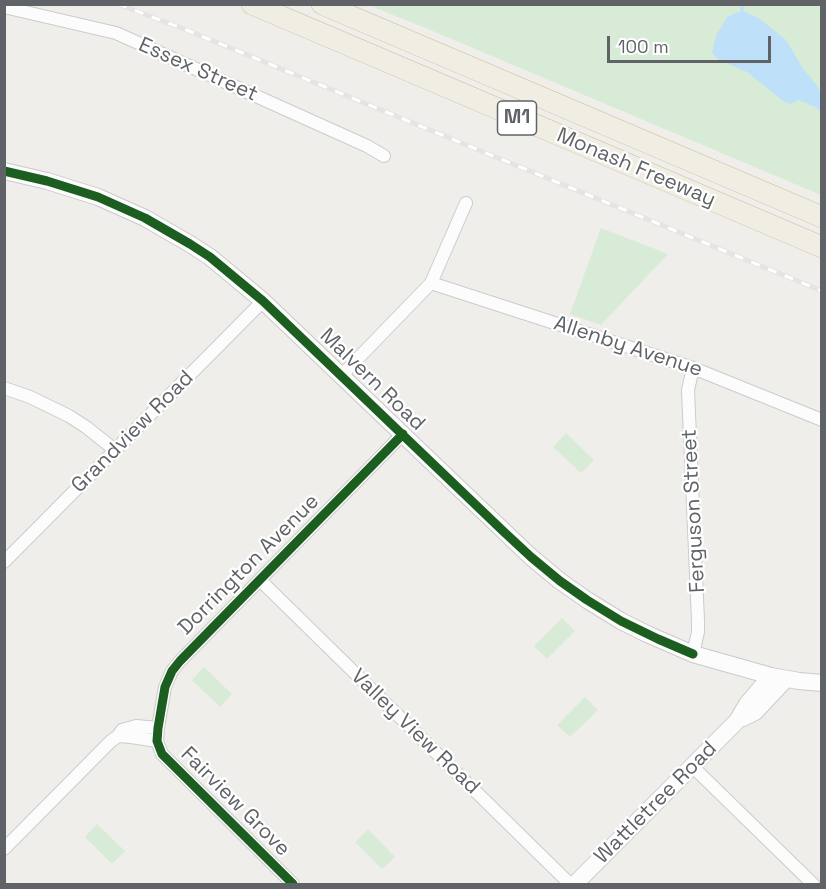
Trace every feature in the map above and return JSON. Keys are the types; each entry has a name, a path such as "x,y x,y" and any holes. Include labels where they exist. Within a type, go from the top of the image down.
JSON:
{"highway":[{"name":"Monash Freeway","path":"252,4 822,247"},
{"name":"Monash Freeway","path":"322,4 822,217"}],"main road":[{"name":"Malvern Road","path":"4,171 70,187 98,197 145,218 210,257 263,302 531,557 560,581 621,621 693,654 779,678 822,683"},
{"name":"Wattletree Road","path":"573,885 737,721 747,704 779,678"}],"street":[{"name":"Essex Street","path":"4,7 116,33 367,146 384,156"},
{"path":"340,376 431,283 466,203"},
{"name":"Allenby Avenue","path":"431,283 693,368 822,420"},
{"name":"Grandview Road","path":"4,562 263,302"},
{"name":"Ferguson Street","path":"693,368 688,390 699,632 693,654"},
{"path":"4,388 30,397 69,416 115,450"},
{"name":"Dorrington Avenue","path":"157,741 165,687 172,670 403,434"},
{"name":"Valley View Road","path":"260,580 573,885"},
{"path":"4,849 122,730 136,726 158,728"},
{"path":"118,736 157,741"},
{"name":"Fairview Grove","path":"157,741 167,761 293,885"},
{"path":"692,766 813,885"}],"green space":[{"path":"368,5 821,5 821,195 428,29"},
{"path":"601,228 668,254 601,325 570,314"},
{"path":"566,433 594,460 581,473 553,447"},
{"path":"562,618 575,631 547,659 534,646"},
{"path":"204,667 232,694 220,707 192,680"},
{"path":"585,697 598,710 570,737 557,725"},
{"path":"97,824 125,851 112,864 85,837"},
{"path":"368,829 395,857 382,869 355,842"}],"water":[{"path":"742,10 760,19 786,40 802,67 818,87 821,112 799,100 790,104 783,101 747,72 719,60 712,53 716,36 727,17"}],"waterway":[{"path":"742,4 742,10"}],"railway":[{"path":"118,4 189,31 822,291"}],"cycle path":[{"path":"4,171 47,181 98,197 145,218 210,257 263,301 503,531 560,581 621,621 693,654"},
{"path":"293,884 162,754 157,741 165,687 172,671 180,661 403,434"}]}
